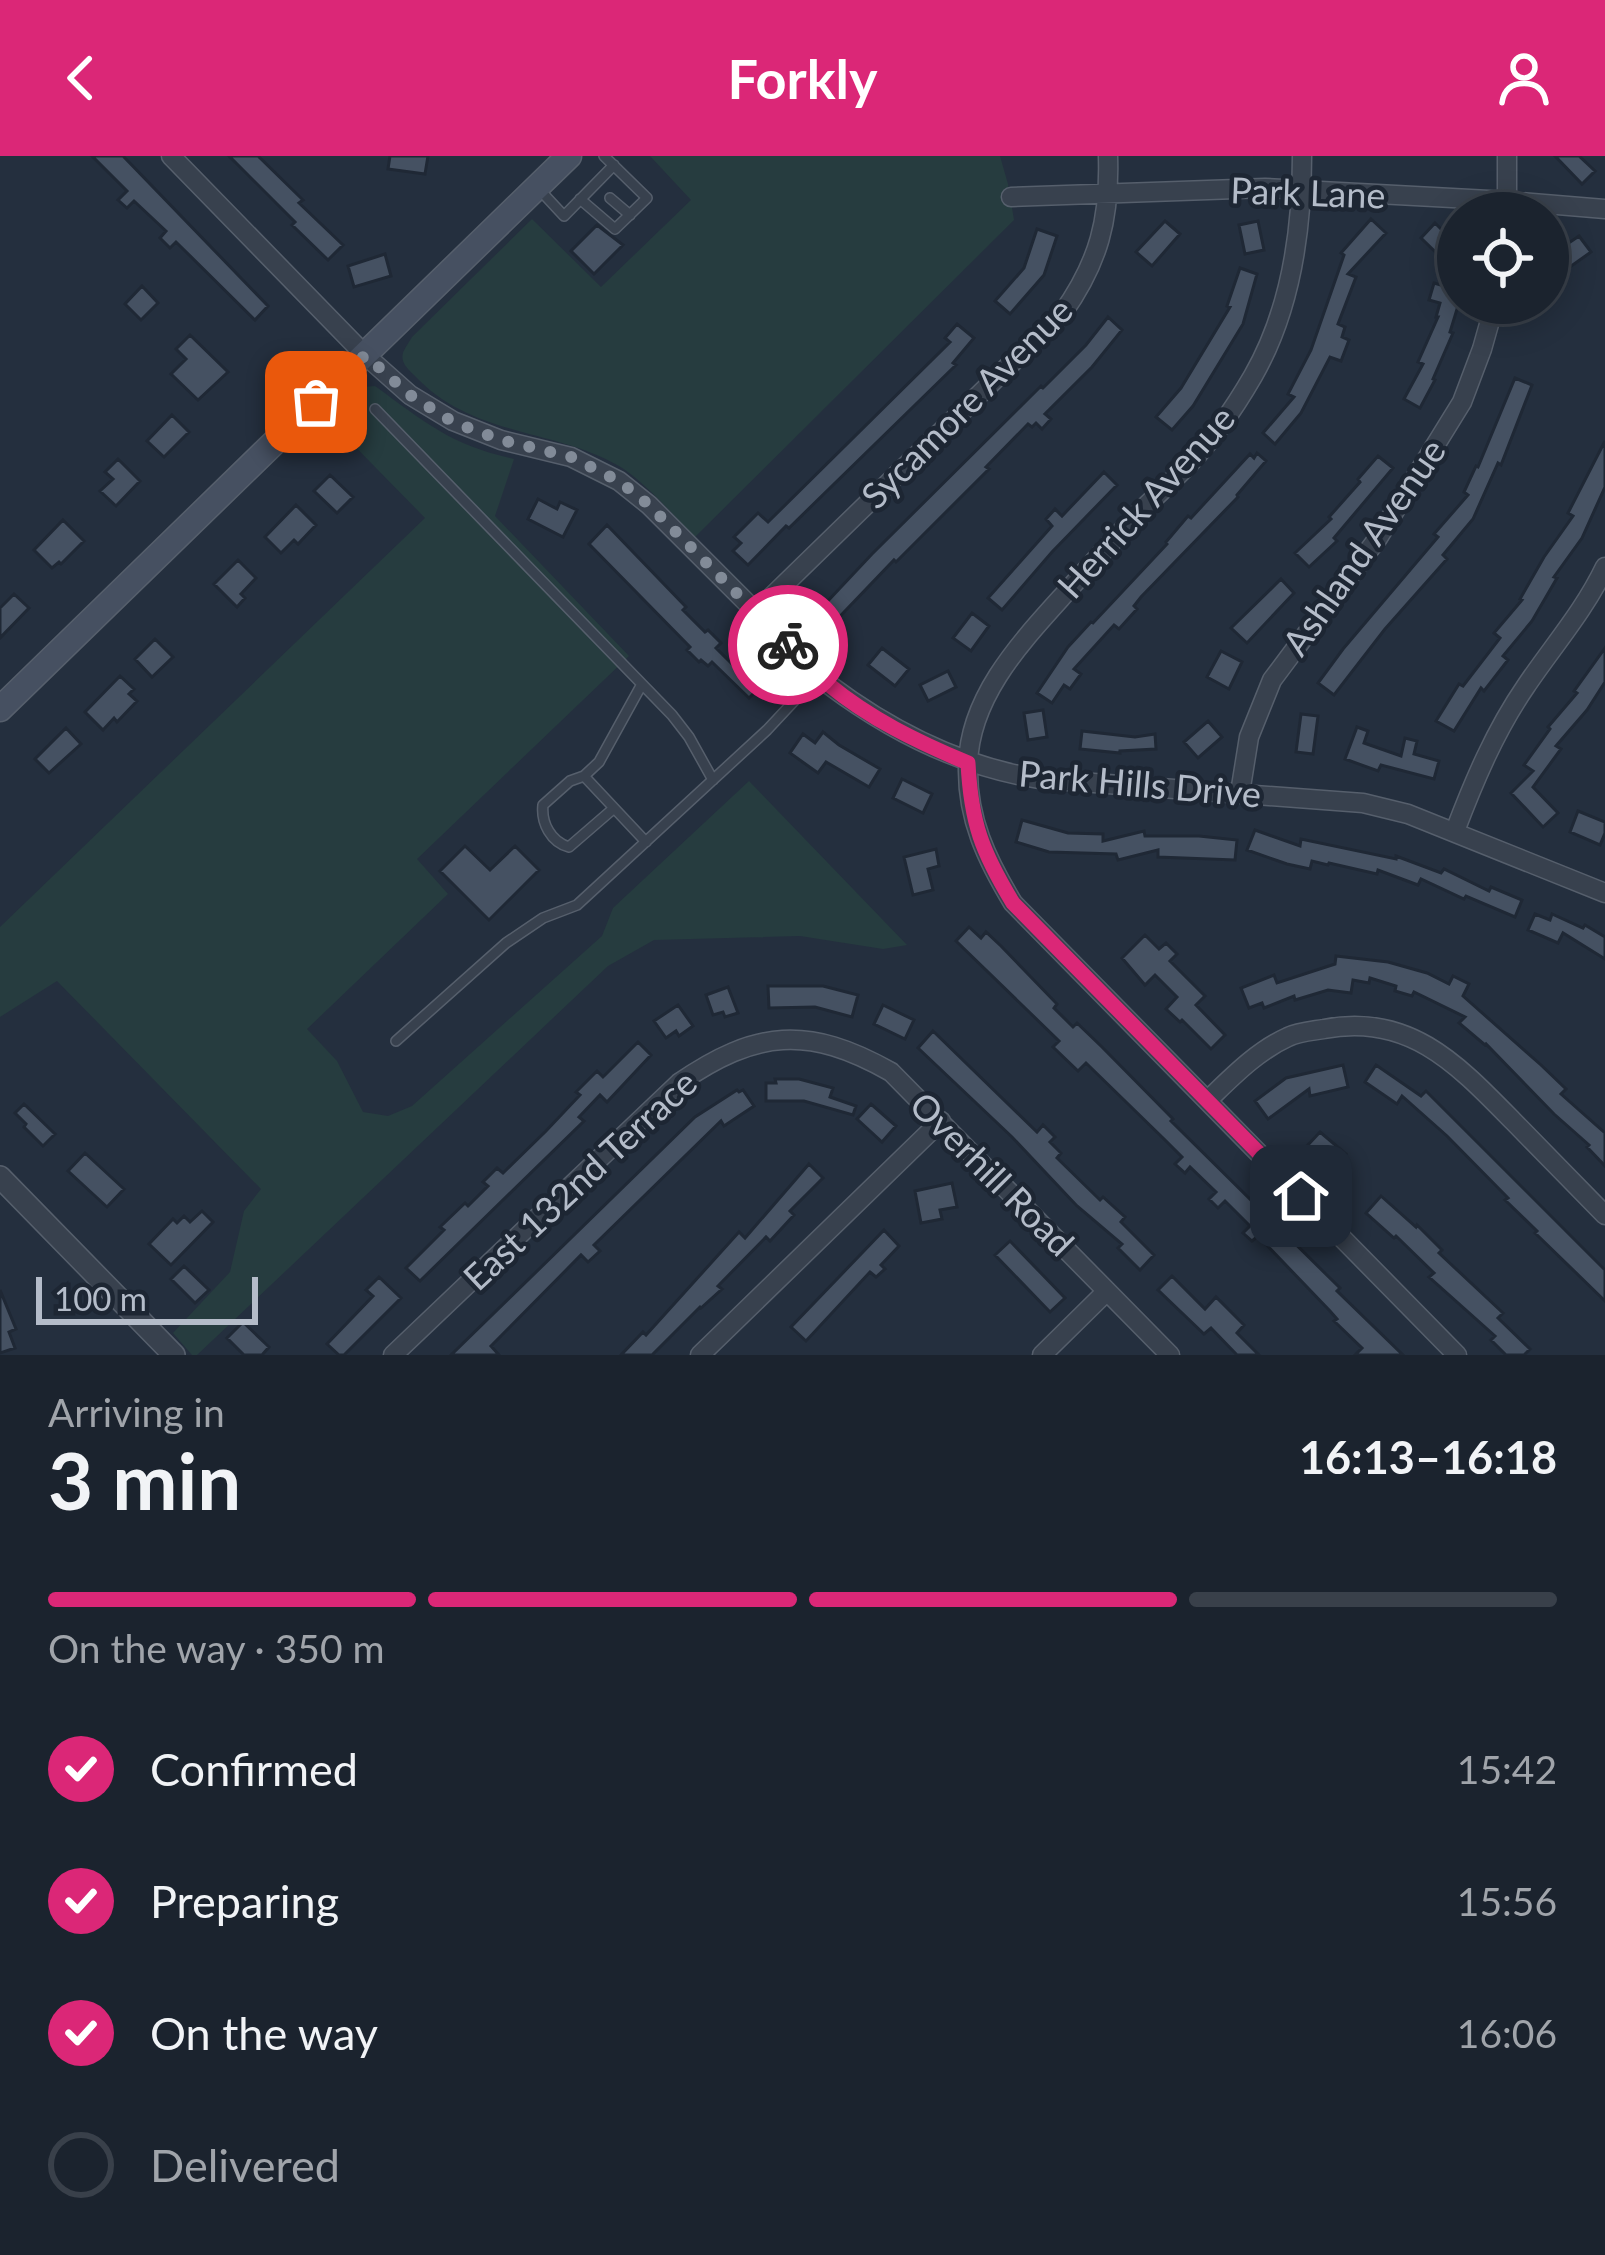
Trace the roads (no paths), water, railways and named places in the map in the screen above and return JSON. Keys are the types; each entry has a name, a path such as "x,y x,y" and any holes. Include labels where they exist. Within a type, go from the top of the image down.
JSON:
{"main road":[{"path":"0,709 569,156"}],"street":[{"name":"Park Hills Drive","path":"171,156 410,395 453,422 501,440 571,457 619,481 649,505 816,672 858,706 910,738 1009,775 1363,803 1455,831 1605,893"},
{"name":"Sycamore Avenue","path":"754,613 1062,314 1095,257 1106,223 1108,156"},
{"name":"Herrick Avenue","path":"1303,156 1289,288 1253,376 1191,462 1026,636 998,675 974,728 969,799 976,833 1013,903 1457,1355"},
{"path":"1507,156 1507,192"},
{"name":"Park Lane","path":"1010,197 1264,188 1437,201"},
{"name":"Park Lane","path":"1569,208 1605,209"},
{"name":"Ashland Avenue","path":"1240,793 1249,737 1272,680 1378,538 1462,402 1489,324"},
{"path":"1455,831 1499,730 1605,567"},
{"path":"1208,1100 1249,1062 1290,1036 1342,1026 1398,1032 1464,1071 1605,1215"},
{"name":"Overhill Road","path":"786,1041 835,1046 891,1072 1170,1355"},
{"name":"East 132nd Terrace","path":"393,1355 679,1083 715,1058 748,1046 786,1041"},
{"path":"700,1355 940,1121"},
{"path":"0,1177 173,1355"},
{"path":"1042,1355 1107,1291"}],"lane":[{"path":"580,199 615,229 647,198 604,156"},
{"path":"537,188 564,216 614,165"},
{"path":"610,198 630,215"},
{"path":"375,409 642,684 689,736 713,780"},
{"path":"396,1040 506,943 544,918 578,905 767,730 816,672"},
{"path":"613,809 568,848 542,818 543,805 599,762 642,684"},
{"path":"584,776 646,842"}]}
